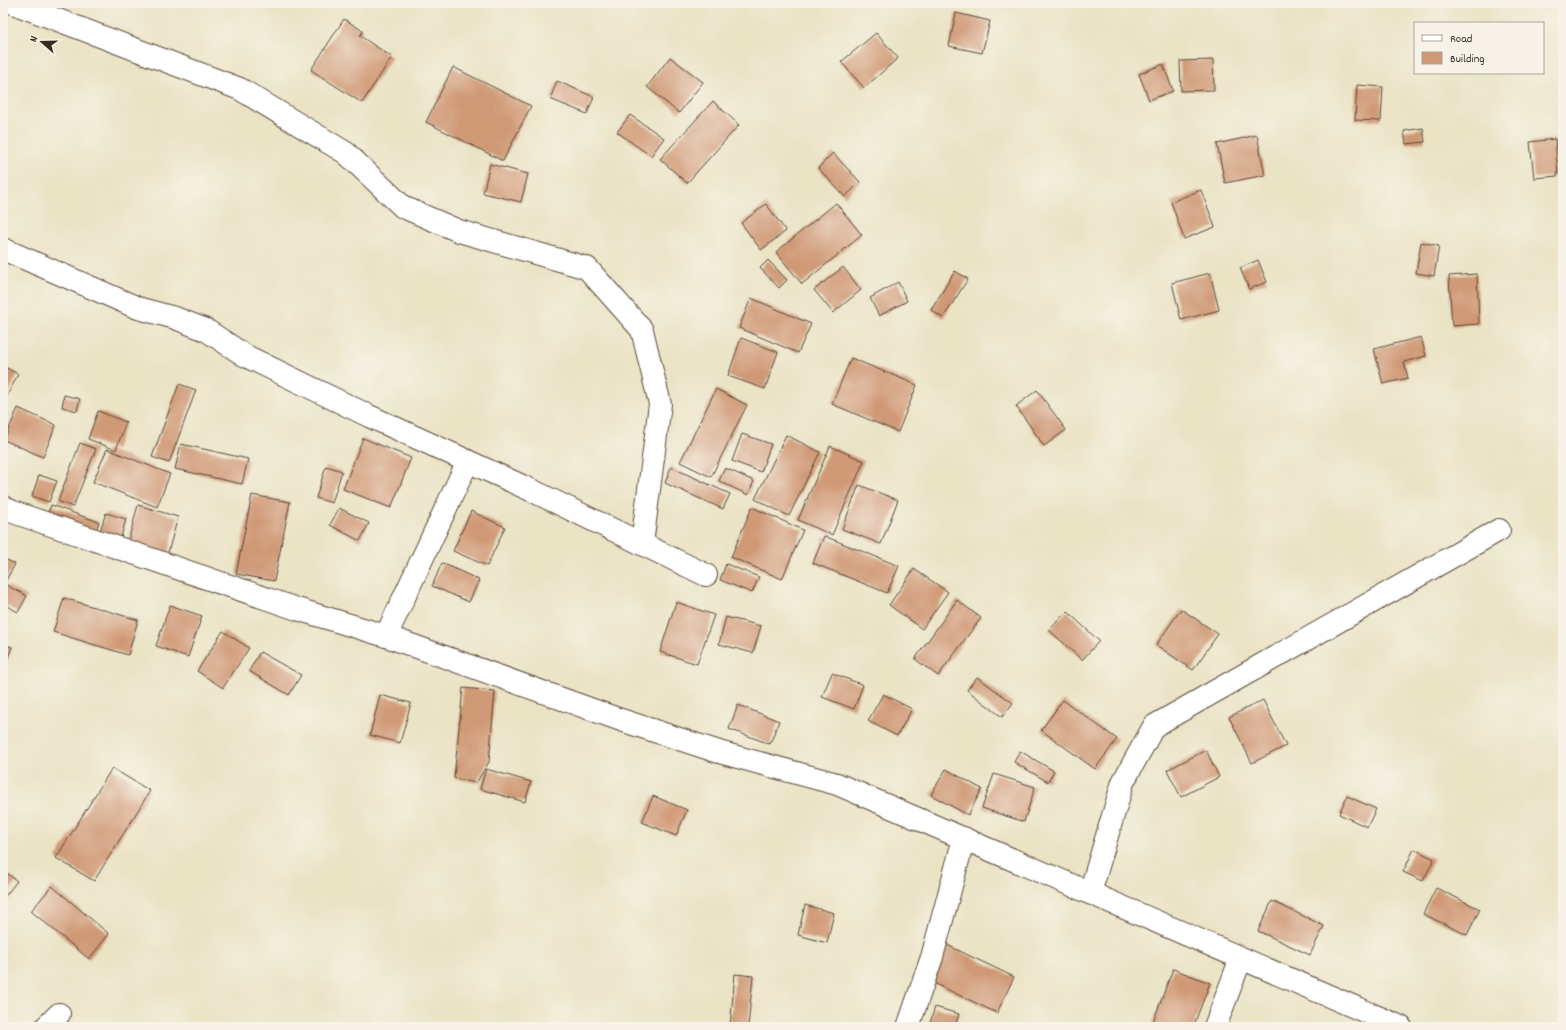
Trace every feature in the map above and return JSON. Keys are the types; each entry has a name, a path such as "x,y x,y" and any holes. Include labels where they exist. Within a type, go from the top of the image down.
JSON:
{"street":[{"path":"13,3 240,89 346,153 403,208 459,230 587,268 642,330 660,404 642,544"},
{"path":"3,249 138,308 175,318 206,330 244,355 706,575"},
{"path":"386,636 468,461"},
{"path":"3,507 21,515 290,606 386,636 621,720 719,752 837,784 1401,1027"},
{"path":"1090,893 1123,782 1154,726 1499,530"},
{"path":"908,1027 932,957 964,838"},
{"path":"1214,1027 1241,958"}],"building":[{"path":"956,13 990,21 982,53 949,46"},
{"path":"344,19 363,31 360,36 392,57 362,103 311,70"},
{"path":"876,33 898,58 864,88 841,62"},
{"path":"670,57 703,82 679,113 647,87"},
{"path":"1213,60 1214,90 1181,91 1180,61"},
{"path":"1163,64 1173,91 1149,100 1139,74"},
{"path":"453,67 531,106 503,161 426,122"},
{"path":"557,81 594,97 587,114 550,99"},
{"path":"1357,85 1383,87 1381,121 1355,120"},
{"path":"713,101 739,125 687,183 660,159"},
{"path":"630,115 664,138 651,156 617,132"},
{"path":"1423,128 1425,142 1406,144 1404,131"},
{"path":"1257,135 1265,175 1225,183 1217,144"},
{"path":"1555,139 1558,176 1534,178 1530,142"},
{"path":"833,153 860,182 845,197 818,168"},
{"path":"490,164 528,174 521,202 483,193"},
{"path":"1201,190 1215,227 1184,239 1171,202"},
{"path":"836,203 862,235 802,284 776,252"},
{"path":"766,204 786,231 761,250 741,223"},
{"path":"1421,242 1439,246 1434,276 1416,273"},
{"path":"768,260 787,280 779,288 760,268"},
{"path":"1258,260 1267,282 1249,289 1240,268"},
{"path":"843,267 861,290 833,313 814,290"},
{"path":"955,271 968,279 943,318 931,310"},
{"path":"1210,273 1219,310 1181,320 1172,283"},
{"path":"1477,274 1479,324 1452,326 1449,276"},
{"path":"898,282 907,301 879,316 870,298"},
{"path":"751,298 811,324 798,353 739,328"},
{"path":"1421,337 1426,356 1404,362 1408,378 1383,384 1374,349"},
{"path":"741,338 778,352 765,389 728,376"},
{"path":"851,358 917,385 898,432 832,404"},
{"path":"3,366 18,374 3,404"},
{"path":"179,384 196,390 169,463 152,457"},
{"path":"716,389 747,405 711,477 680,462"},
{"path":"1037,390 1066,430 1044,446 1016,406"},
{"path":"64,395 80,399 77,411 62,407"},
{"path":"18,408 56,425 43,457 4,440"},
{"path":"98,411 126,422 116,450 88,439"},
{"path":"742,434 771,444 761,472 732,461"},
{"path":"786,435 820,452 789,516 755,499"},
{"path":"363,438 411,458 391,508 343,489"},
{"path":"80,443 96,449 73,507 58,501"},
{"path":"181,444 248,459 242,484 175,469"},
{"path":"830,446 864,461 832,535 798,520"},
{"path":"107,449 170,474 157,507 93,482"},
{"path":"326,466 342,471 332,503 316,498"},
{"path":"671,467 730,494 723,509 665,483"},
{"path":"725,468 754,481 748,495 719,481"},
{"path":"39,475 57,481 49,502 32,496"},
{"path":"859,485 898,500 881,544 842,529"},
{"path":"252,495 290,502 274,581 236,574"},
{"path":"51,505 99,522 95,533 47,516"},
{"path":"138,505 178,517 167,556 127,545"},
{"path":"752,507 803,530 782,579 731,557"},
{"path":"339,508 369,523 360,541 330,525"},
{"path":"471,511 505,527 487,566 453,551"},
{"path":"106,513 126,519 121,537 100,531"},
{"path":"824,536 899,566 887,593 813,563"},
{"path":"3,558 15,564 4,584 27,596 18,612 3,604"},
{"path":"442,563 479,580 469,602 432,586"},
{"path":"726,564 759,577 752,593 720,580"},
{"path":"914,569 948,592 922,629 889,605"},
{"path":"64,598 138,620 128,655 53,632"},
{"path":"957,600 981,618 938,676 915,659"},
{"path":"676,602 714,615 697,664 660,652"},
{"path":"170,605 202,616 188,657 156,646"},
{"path":"1181,609 1218,634 1193,670 1156,645"},
{"path":"1067,611 1099,641 1082,660 1049,630"},
{"path":"726,617 761,626 753,653 719,644"},
{"path":"223,631 249,648 223,688 197,671"},
{"path":"3,644 12,647 5,666 3,665"},
{"path":"260,652 301,675 289,695 249,671"},
{"path":"832,673 863,685 854,709 822,697"},
{"path":"977,677 1013,703 1002,717 967,690"},
{"path":"463,688 495,691 489,762 476,783 454,778"},
{"path":"883,694 912,709 897,736 868,721"},
{"path":"380,695 411,703 400,743 370,735"},
{"path":"1063,700 1117,739 1095,769 1041,730"},
{"path":"1263,700 1286,746 1252,763 1229,717"},
{"path":"738,705 779,721 770,744 729,729"},
{"path":"1206,750 1219,777 1181,797 1167,770"},
{"path":"1020,751 1054,771 1048,782 1014,762"},
{"path":"112,768 150,791 94,881 56,858"},
{"path":"486,769 531,782 525,802 480,789"},
{"path":"946,769 982,789 968,815 931,795"},
{"path":"994,774 1035,787 1024,822 982,808"},
{"path":"653,796 687,810 676,836 642,822"},
{"path":"1347,796 1376,809 1367,827 1339,814"},
{"path":"1414,849 1434,859 1423,881 1403,872"},
{"path":"3,870 17,881 3,899"},
{"path":"52,886 109,934 89,959 31,911"},
{"path":"1436,888 1480,909 1467,935 1423,914"},
{"path":"1272,901 1324,926 1310,955 1258,931"},
{"path":"805,905 834,913 827,943 798,935"},
{"path":"945,944 1014,977 997,1013 927,980"},
{"path":"1173,969 1210,983 1193,1027 1151,1027"},
{"path":"735,974 753,976 748,1027 730,1027"},
{"path":"935,1007 959,1014 955,1027 945,1027 930,1023"}]}
